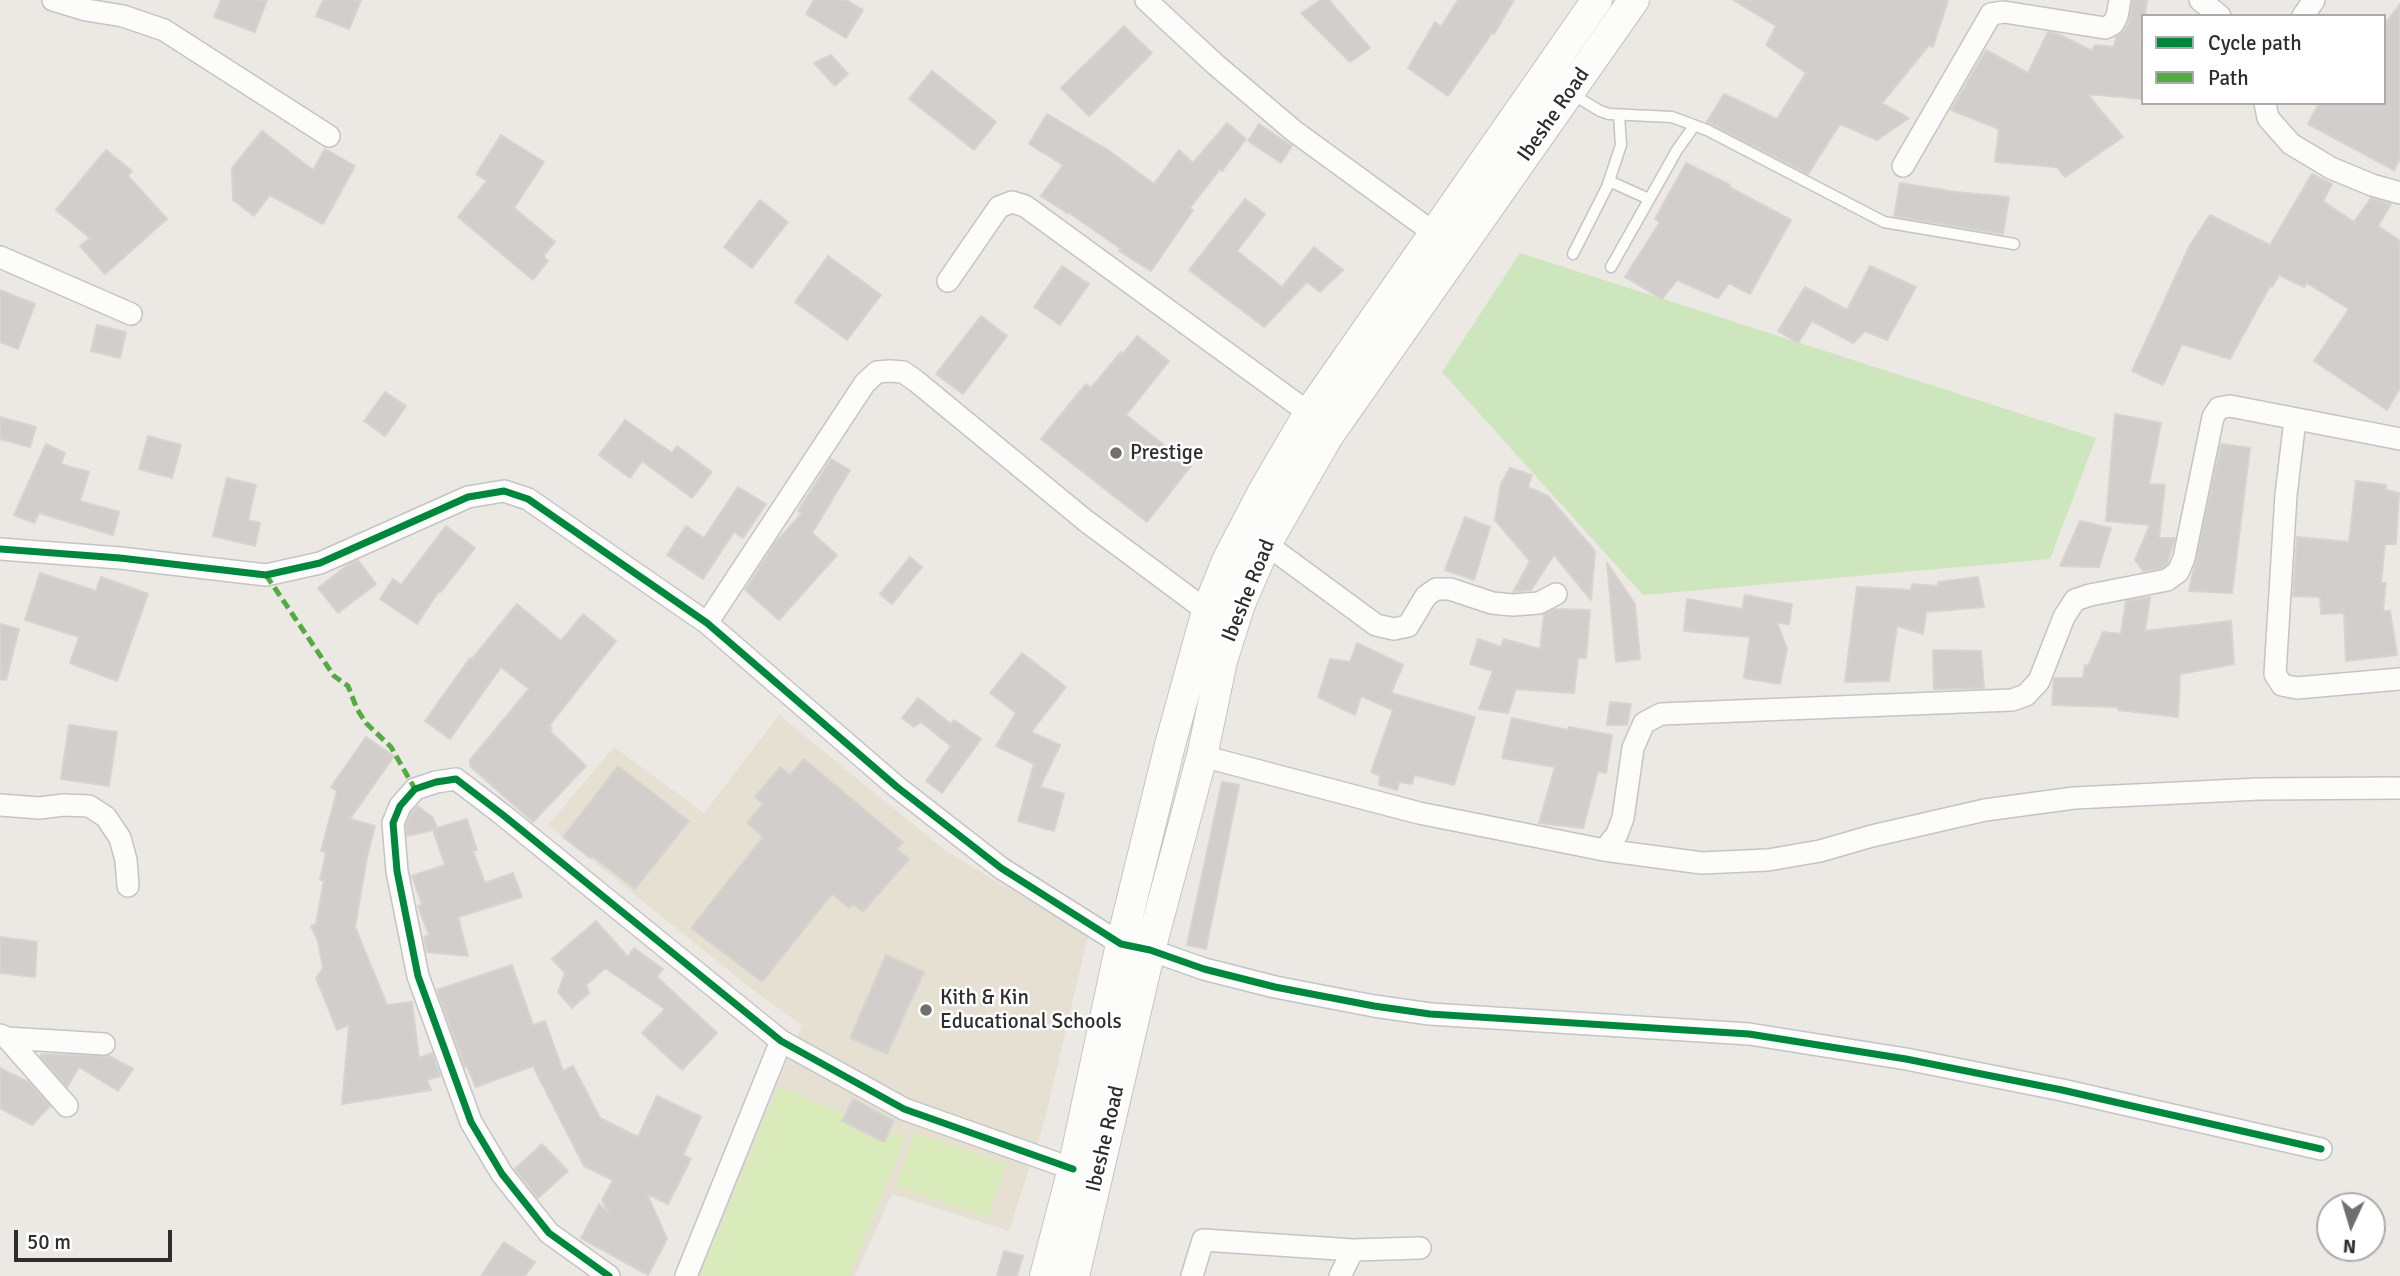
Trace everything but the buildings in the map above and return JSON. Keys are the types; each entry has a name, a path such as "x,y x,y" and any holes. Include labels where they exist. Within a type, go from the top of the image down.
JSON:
{"main road":[{"name":"Ibeshe Road","path":"1074,1276 1170,745 1206,611 1227,561 1309,413 1597,0"},
{"name":"Ibeshe Road","path":"1045,1276 1135,947 1202,757 1222,661 1240,604 1266,544 1328,436 1634,0"}],"street":[{"path":"53,0 86,10 123,16 164,30 329,136"},
{"path":"1146,0 1216,65 1294,131 1434,233"},
{"path":"1903,166 1990,14 2004,12 2105,29 2113,24 2118,16 2120,0"},
{"path":"2200,0 2218,14"},
{"path":"2265,105 2268,118 2291,144 2331,168 2400,193"},
{"path":"948,281 999,207 1012,202 1025,206 1309,413"},
{"path":"0,257 131,314"},
{"path":"707,623 865,383 877,372 890,371 903,372 916,381 1086,521 1206,611"},
{"path":"1604,850 1617,834 1623,818 1633,748 1644,723 1661,714 2012,700 2026,695 2039,681 2064,617 2075,600 2167,580 2178,572 2184,558 2213,417 2219,408 2230,406 2400,439"},
{"path":"2295,420 2286,495 2275,674 2282,685 2297,688 2400,680"},
{"path":"0,548 120,558 266,575 320,563 468,497 504,491 528,499 707,623 897,787 1001,867 1135,947 1275,987 1374,1006 1430,1014 1749,1034 1906,1059 2062,1090 2321,1149"},
{"path":"1266,544 1376,625 1394,629 1408,626 1426,596 1436,589 1450,589 1492,603 1513,605 1539,603 1556,594"},
{"path":"1202,757 1419,813 1604,850 1702,863 1769,860 1820,851 1985,810 2074,798 2259,789 2400,788"},
{"path":"609,1276 549,1233 502,1174 471,1122 418,976 397,872 393,823 400,806 415,789 456,779 781,1041 904,1109 1073,1169"},
{"path":"0,805 39,808 89,806 106,817 120,838 128,886"},
{"path":"3,1037 104,1044"},
{"path":"3,1037 67,1106"},
{"path":"686,1276 781,1041"},
{"path":"1192,1276 1203,1240 1353,1250 1420,1248"},
{"path":"1339,1276 1353,1250"}],"lane":[{"path":"1570,92 1600,111 1619,115 1672,117 1694,125 1884,222 2014,244"},
{"path":"1573,254 1609,181 1621,145 1619,115"},
{"path":"1611,267 1694,125"},
{"path":"1609,181 1649,199"}],"shaded area":[{"name":"Kith & Kin Educational Schools","path":"779,715 946,851 1088,936 1045,1119 1009,1231 892,1194 855,1276 697,1276 802,1025 758,994 548,825 614,747 704,813"}],"green space":[{"path":"1520,253 2096,438 2050,559 1643,595 1442,372"},
{"path":"778,1087 905,1138 849,1276 700,1276"},
{"path":"915,1133 1006,1164 988,1217 896,1186"}],"marked path":[{"path":"266,575 334,676 348,686 366,723 391,747 415,789"}],"cycle path":[{"path":"0,549 120,558 266,575 320,563 468,497 504,491 528,499 707,623 897,787 1001,868 1121,944 1275,987 1374,1006 1430,1014 1749,1034 1906,1059 2062,1090 2321,1149"},
{"path":"609,1276 549,1233 502,1174 471,1122 418,976 397,871 393,823 400,806 415,789 456,779 781,1041 904,1109 1073,1169"}],"place":[{"name":"Prestige","path":"1116,453"},
{"name":"Kith & Kin Educational Schools","path":"926,1010"}]}
